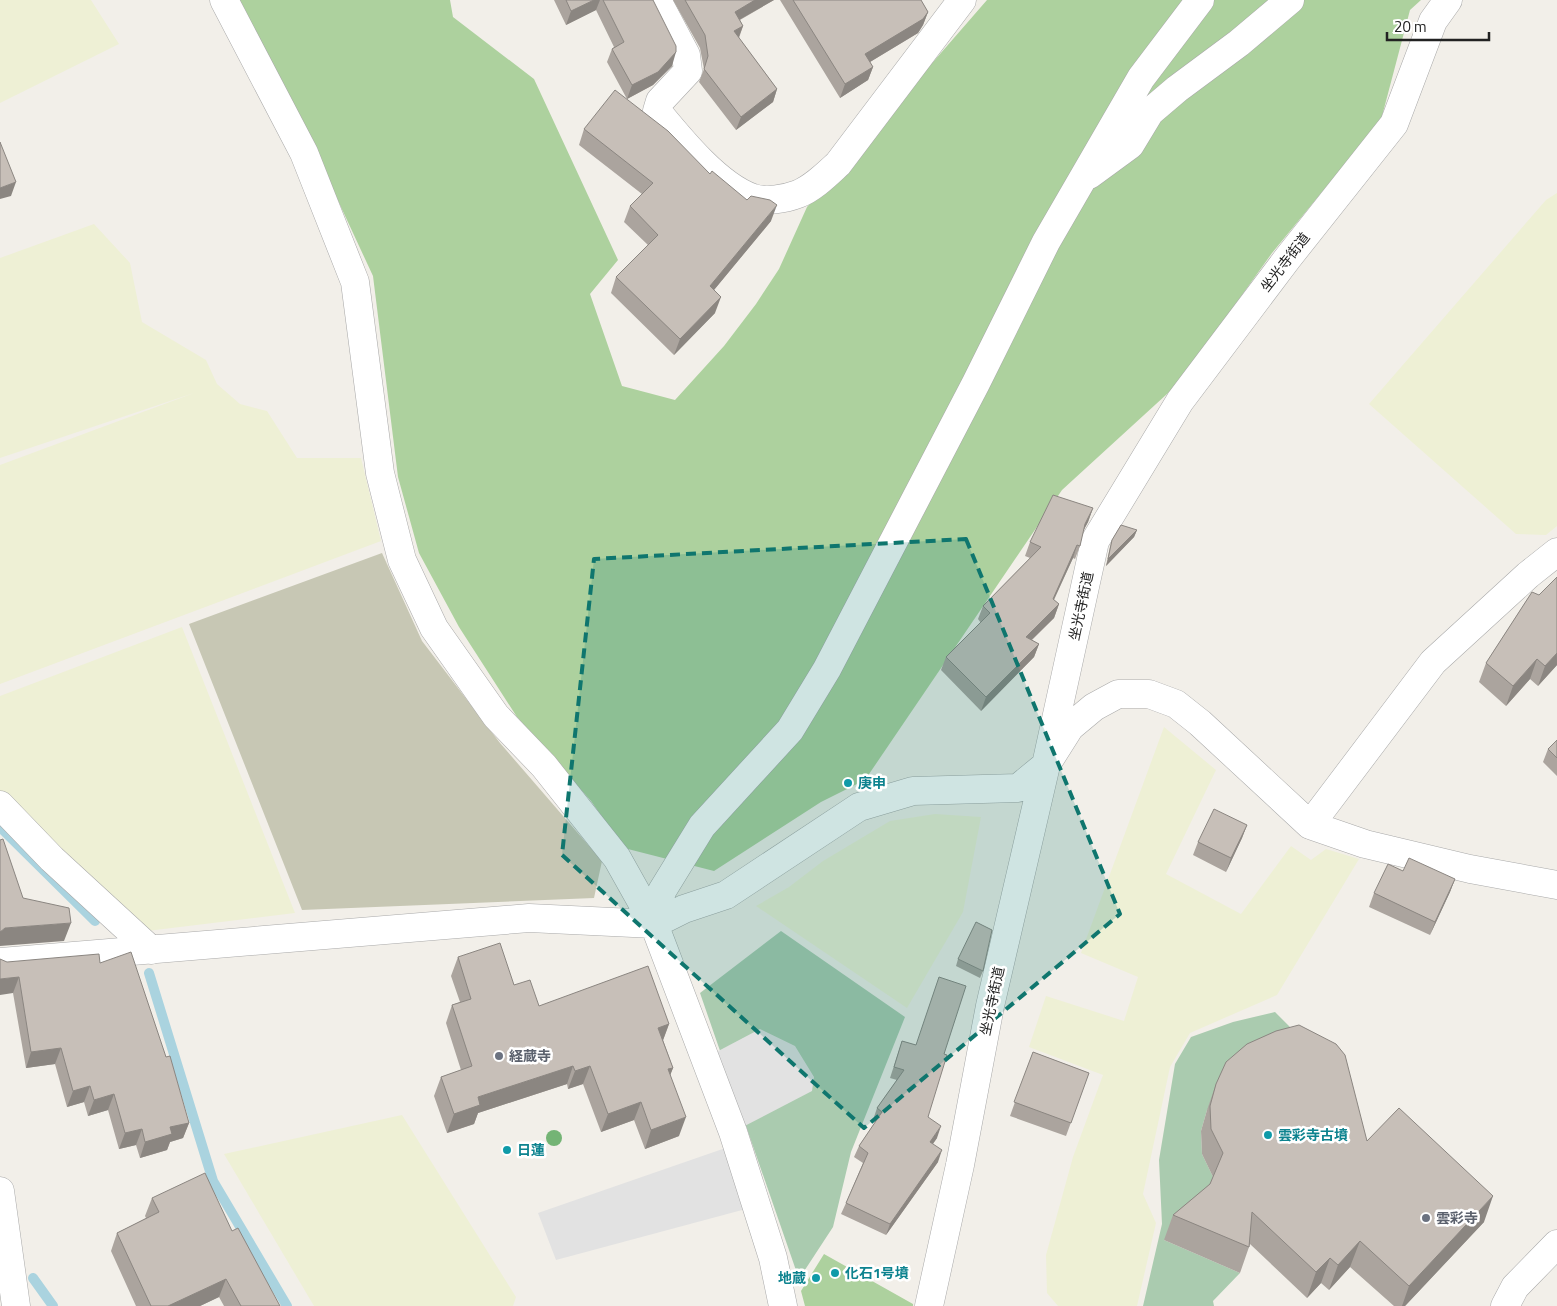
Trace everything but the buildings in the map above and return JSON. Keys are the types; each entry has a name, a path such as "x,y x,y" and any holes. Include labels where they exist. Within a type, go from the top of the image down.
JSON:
{"street":[{"path":"224,0 304,153 356,282 380,473 402,560 434,628 496,716 544,766 617,858 654,924 733,1132 773,1258 783,1306"},
{"path":"657,0 686,55 688,71 660,101 657,112 706,164 734,188 754,198 776,200 799,194 819,182 838,164 962,0"},
{"path":"654,924 662,891 702,826 790,730 827,669 976,383 1046,242 1141,78 1200,0"},
{"path":"1081,182 1130,145 1150,112 1177,89 1239,43 1290,0"},
{"name":"坐光寺街道","path":"929,1306 960,1165 990,1006 1046,765 1094,541 1180,400 1287,259 1394,124 1433,21 1448,0"},
{"path":"1310,825 1433,662 1528,575 1557,552"},
{"path":"0,962 529,918 654,924 684,909 726,895 859,807 913,791 1018,788 1046,765 1070,727 1094,706 1118,694 1148,694 1176,704 1200,723 1310,825 1366,844 1470,869 1557,885"},
{"path":"0,805 52,859 151,950"},
{"path":"1,1200 16,1306"},
{"path":"1505,1306 1515,1287 1557,1244"}],"highlighted area":[{"path":"966,539 1120,914 864,1128 562,855 594,559"}],"shaded area":[{"path":"0,0 91,0 119,44 0,103"},
{"path":"1557,193 1557,526 1546,535 1516,534 1369,404 1546,200"},
{"path":"94,224 130,263 142,322 206,360 217,384 240,404 267,411 297,458 361,458 381,541 0,684 0,465 194,393 0,458 0,258"},
{"path":"382,553 422,641 500,743 602,861 594,898 302,910 189,624"},
{"path":"182,627 295,913 147,931 14,810 0,791 0,696"},
{"path":"1164,727 1216,770 1166,874 1241,914 1291,846 1311,860 1326,849 1359,859 1277,995 1190,1033 1170,1067 1143,1194 1156,1223 1137,1306 1058,1306 1047,1293 1046,1255 1073,1157 1103,1075 1029,1047 1046,996 1124,1021 1138,977 1081,953"},
{"path":"935,814 981,817 963,912 907,1008 756,906 789,887 823,861 890,821"},
{"path":"760,1029 795,1046 814,1077 812,1091 733,1132 705,1058"},
{"path":"402,1115 516,1297 513,1306 314,1306 224,1154"},
{"path":"737,1144 757,1206 556,1260 538,1213"}],"green space":[{"path":"234,0 450,0 453,17 534,79 618,260 590,294 622,386 675,400 724,346 756,304 779,269 807,207 987,0 1421,0 1410,10 1381,120 1272,253 1179,383 1062,490 865,780 821,802 714,871 624,848 591,801 517,717 459,627 419,553 398,477 373,276 314,149"},
{"path":"781,931 905,1017 851,1152 833,1227 799,1279 700,993"},
{"path":"1275,1012 1291,1028 1207,1110 1201,1131 1202,1154 1214,1179 1200,1210 1164,1240 1240,1273 1213,1301 1214,1306 1143,1306 1162,1224 1159,1160 1175,1064 1191,1037 1233,1022"},
{"name":"化石1号墳","path":"824,1254 913,1304 913,1306 805,1306 801,1291"}],"waterway":[{"path":"0,827 95,921"},
{"path":"149,973 213,1181 287,1306"},
{"path":"33,1278 53,1306"}],"place":[{"name":"庚申","path":"848,783"},
{"name":"経蔵寺","path":"499,1056"},
{"name":"雲彩寺古墳","path":"1268,1135"},
{"name":"日蓮","path":"507,1150"},
{"name":"雲彩寺","path":"1426,1218"},
{"name":"化石1号墳","path":"835,1273"},
{"name":"地蔵","path":"816,1278"}]}
